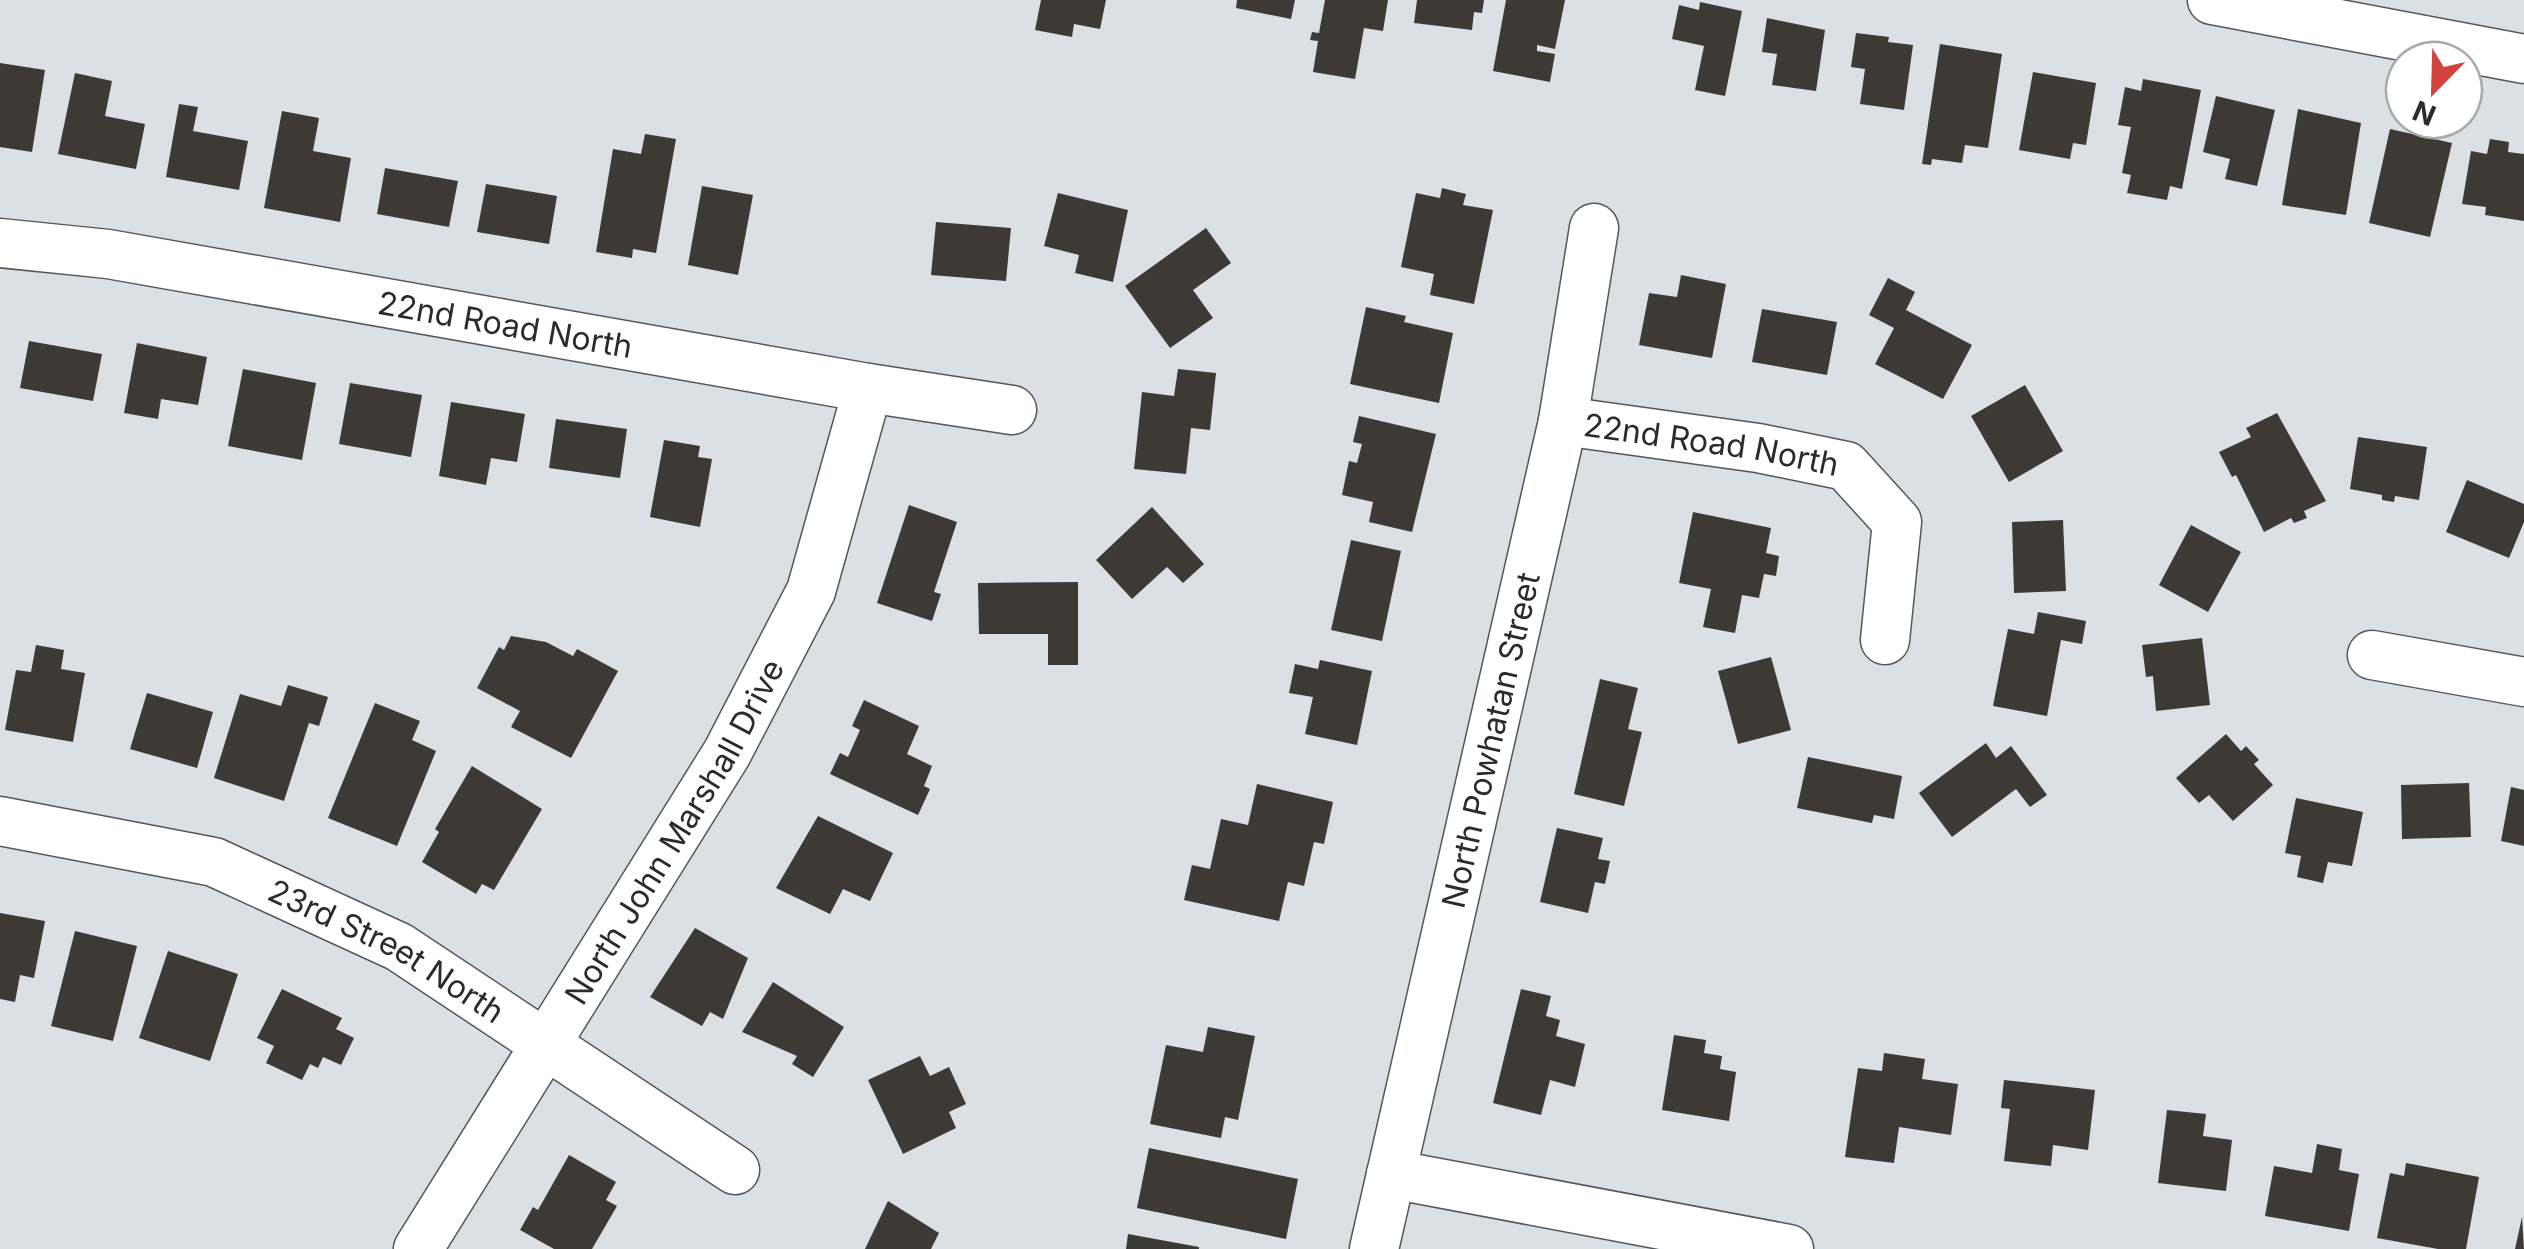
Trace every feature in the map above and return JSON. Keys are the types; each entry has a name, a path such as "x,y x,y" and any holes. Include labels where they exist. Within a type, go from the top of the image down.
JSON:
{"street":[{"path":"2212,0 2524,59"},
{"name":"North Powhatan Street","path":"1374,1249 1564,421 1594,228"},
{"name":"22nd Road North","path":"0,244 108,254 1012,410"},
{"name":"North John Marshall Drive","path":"418,1249 727,753 811,591 868,388"},
{"name":"22nd Road North","path":"1564,421 1758,448 1846,466 1897,522 1885,640"},
{"path":"2372,655 2524,682"},
{"name":"23rd Street North","path":"0,821 214,862 400,947 735,1170"},
{"path":"1390,1174 1790,1249"}],"building":[{"path":"1041,0 1106,0 1100,29 1074,24 1072,37 1035,30"},
{"path":"1237,0 1295,0 1291,19 1236,8"},
{"path":"1325,0 1388,0 1383,31 1364,28 1355,79 1313,72 1318,41 1310,40 1312,32 1319,33"},
{"path":"1417,0 1484,0 1482,13 1474,12 1472,30 1414,23"},
{"path":"1506,0 1565,0 1555,49 1537,45 1537,51 1555,54 1550,82 1493,71"},
{"path":"1700,2 1742,11 1725,96 1695,90 1704,46 1672,39 1679,5 1699,10"},
{"path":"1767,18 1825,30 1816,91 1772,85 1777,54 1762,52"},
{"path":"1856,33 1913,45 1904,110 1860,104 1865,69 1851,67"},
{"path":"1940,44 2002,54 1988,148 1965,145 1962,163 1932,159 1931,165 1922,164"},
{"path":"0,63 45,70 32,152 0,147"},
{"path":"2033,72 2096,83 2086,145 2073,143 2070,159 2019,150"},
{"path":"75,73 112,81 105,116 145,124 136,169 58,154"},
{"path":"2143,79 2201,90 2182,189 2170,186 2167,200 2127,193 2131,175 2122,173 2131,127 2118,125 2125,87 2141,91"},
{"path":"2216,96 2275,110 2257,186 2225,179 2230,159 2203,152"},
{"path":"179,104 198,107 193,131 248,141 239,190 166,177"},
{"path":"2298,109 2361,123 2346,215 2282,205"},
{"path":"282,111 319,118 313,151 351,158 340,222 264,208"},
{"path":"645,134 676,139 656,253 633,249 632,258 596,252 613,149 641,154"},
{"path":"2490,139 2509,142 2508,152 2524,154 2524,221 2485,215 2486,207 2462,204 2471,151 2487,154"},
{"path":"2388,140 2452,143 2430,237 2369,223"},
{"path":"385,168 458,181 449,227 377,214"},
{"path":"486,184 557,196 549,244 477,232"},
{"path":"702,186 753,195 738,275 688,265"},
{"path":"1442,188 1466,194 1463,205 1493,210 1474,304 1430,295 1434,274 1401,267 1416,193 1440,198"},
{"path":"1058,193 1128,210 1113,282 1075,273 1079,255 1044,246"},
{"path":"936,222 1011,228 1006,281 931,275"},
{"path":"1206,228 1231,263 1193,290 1213,318 1170,348 1125,286"},
{"path":"1681,275 1726,284 1712,358 1639,345 1649,293 1677,297"},
{"path":"1888,278 1915,292 1906,310 1972,345 1943,399 1875,364 1894,328 1869,315"},
{"path":"1366,307 1406,316 1404,322 1453,333 1439,403 1350,384"},
{"path":"1762,309 1837,322 1827,375 1752,362"},
{"path":"29,341 102,354 93,401 20,388"},
{"path":"137,343 207,357 198,405 161,399 158,419 124,413"},
{"path":"243,369 316,383 302,460 228,446"},
{"path":"1178,369 1216,373 1210,430 1191,428 1186,474 1134,469 1142,392 1174,396"},
{"path":"350,383 422,395 411,457 339,444"},
{"path":"2025,385 2063,451 2009,482 1971,416"},
{"path":"451,402 525,414 517,462 491,458 486,485 439,476"},
{"path":"2277,413 2326,501 2304,511 2307,518 2294,523 2291,518 2264,532 2236,475 2232,477 2219,452 2251,437 2246,428"},
{"path":"1359,416 1436,434 1412,532 1369,522 1373,502 1342,495 1349,461 1357,463 1362,444 1353,442"},
{"path":"556,419 627,429 620,478 549,468"},
{"path":"2358,437 2427,447 2419,500 2395,496 2394,502 2382,500 2382,495 2350,489"},
{"path":"664,440 700,446 698,457 712,459 700,527 650,517"},
{"path":"2467,480 2524,504 2524,522 2509,558 2446,532"},
{"path":"909,505 957,522 934,592 941,594 932,621 877,603"},
{"path":"1152,507 1204,564 1183,583 1167,567 1132,599 1096,560"},
{"path":"1693,512 1771,528 1766,553 1779,556 1776,576 1764,574 1759,598 1742,595 1735,633 1703,627 1711,589 1679,583"},
{"path":"2063,520 2066,591 2014,593 2012,522"},
{"path":"2191,525 2241,552 2208,612 2159,585"},
{"path":"1351,540 1401,551 1382,641 1331,630"},
{"path":"1078,582 1078,665 1048,665 1048,634 979,634 978,583"},
{"path":"2038,612 2086,621 2082,644 2061,640 2047,716 1993,706 2008,629 2034,634"},
{"path":"511,636 546,642 573,656 577,649 618,671 571,758 511,727 520,711 477,688 499,647 504,650"},
{"path":"2202,638 2210,705 2156,711 2153,676 2146,677 2142,645"},
{"path":"36,645 64,650 61,669 85,673 73,742 5,730 16,670 31,672"},
{"path":"1771,657 1791,730 1738,744 1718,671"},
{"path":"1320,660 1372,671 1357,745 1305,734 1313,697 1289,693 1295,664 1318,669"},
{"path":"1600,679 1638,688 1628,729 1642,732 1624,806 1574,794"},
{"path":"288,685 328,697 319,726 309,723 284,801 214,778 240,694 281,706"},
{"path":"147,693 213,712 197,768 130,749"},
{"path":"864,700 919,726 907,754 932,766 924,786 930,789 918,815 830,774 840,753 848,757 860,730 852,726"},
{"path":"375,703 420,721 412,740 436,751 397,846 328,818"},
{"path":"2226,734 2241,751 2246,746 2259,760 2254,764 2273,785 2233,821 2209,795 2199,803 2176,778"},
{"path":"1986,743 1996,758 2011,746 2047,795 2030,807 2016,789 1952,837 1919,793"},
{"path":"1808,757 1902,776 1894,819 1874,815 1872,823 1797,808"},
{"path":"472,766 542,809 494,890 482,884 476,894 422,862 439,832 435,829"},
{"path":"2469,783 2471,837 2402,839 2401,785"},
{"path":"1257,784 1333,802 1324,844 1314,842 1304,886 1288,882 1279,921 1184,900 1192,865 1210,869 1221,819 1248,825"},
{"path":"2511,787 2524,790 2524,846 2501,841"},
{"path":"2296,798 2363,812 2352,866 2328,862 2323,883 2297,877 2301,856 2285,853"},
{"path":"818,816 893,853 870,901 843,889 830,914 776,888"},
{"path":"1557,828 1603,838 1598,859 1610,861 1605,884 1595,882 1588,913 1540,902"},
{"path":"0,913 45,921 34,978 20,975 15,1002 0,999"},
{"path":"695,928 748,958 723,1019 710,1012 702,1026 650,997"},
{"path":"75,931 137,946 113,1041 51,1026"},
{"path":"168,951 238,974 210,1061 139,1038"},
{"path":"773,982 844,1027 813,1077 792,1064 797,1056 742,1032"},
{"path":"282,989 342,1018 336,1029 354,1038 341,1065 323,1057 318,1068 310,1064 302,1080 266,1063 274,1046 257,1038"},
{"path":"1521,989 1551,996 1546,1016 1560,1020 1556,1036 1585,1044 1575,1087 1550,1080 1541,1115 1493,1103"},
{"path":"1208,1027 1255,1036 1238,1120 1225,1117 1221,1138 1150,1124 1166,1045 1203,1052"},
{"path":"1674,1035 1706,1040 1704,1053 1722,1056 1720,1069 1736,1072 1729,1121 1662,1110"},
{"path":"1884,1053 1925,1059 1922,1079 1958,1084 1951,1135 1899,1127 1894,1163 1845,1157 1858,1068 1882,1071"},
{"path":"920,1056 930,1076 949,1067 966,1104 949,1112 956,1128 903,1154 868,1080"},
{"path":"2004,1080 2095,1090 2088,1150 2053,1145 2051,1166 2004,1161 2010,1109 2001,1108"},
{"path":"2167,1110 2206,1114 2203,1136 2232,1140 2226,1191 2158,1183"},
{"path":"2317,1144 2342,1149 2339,1170 2359,1174 2349,1231 2265,1216 2274,1166 2312,1173"},
{"path":"1149,1148 1298,1179 1286,1239 1137,1208"},
{"path":"569,1155 616,1182 606,1200 617,1206 592,1249 554,1249 520,1230 533,1207 538,1210"},
{"path":"2406,1163 2479,1177 2466,1249 2438,1249 2377,1238 2390,1173 2404,1176"},
{"path":"888,1201 939,1233 931,1249 865,1249"},
{"path":"2522,1217 2524,1249 2515,1249"},
{"path":"1128,1234 1199,1247 1199,1249 1126,1249"}]}
